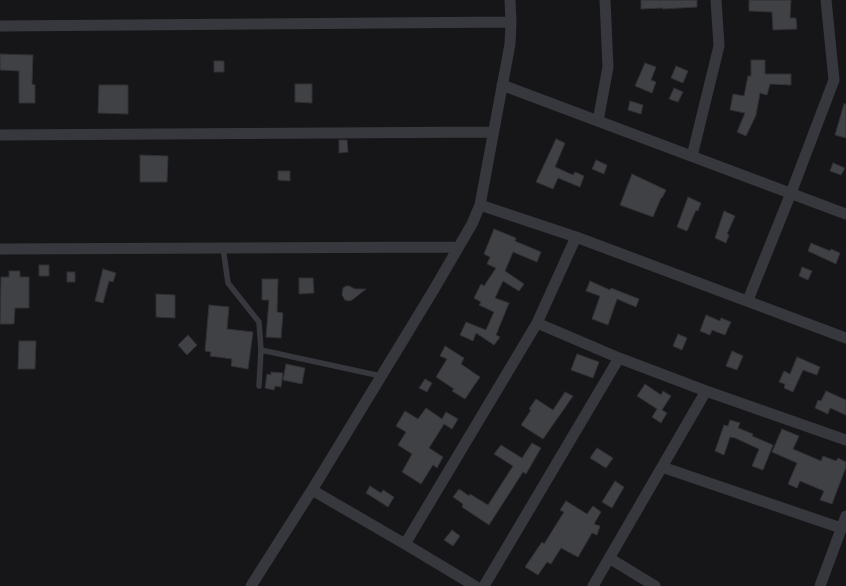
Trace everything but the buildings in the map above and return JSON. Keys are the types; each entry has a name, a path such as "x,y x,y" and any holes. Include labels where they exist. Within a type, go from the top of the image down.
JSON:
{"street":[{"path":"251,586 312,490 472,224 480,205 510,44 510,0"},
{"path":"598,121 608,67 604,0"},
{"path":"692,156 719,46 716,0"},
{"path":"748,300 834,80 826,0"},
{"path":"0,26 511,22"},
{"path":"502,85 846,214"},
{"path":"0,135 493,132"},
{"path":"480,205 576,237 748,300 846,338"},
{"path":"406,544 537,323 576,237"},
{"path":"0,248 458,247"},
{"path":"537,323 620,358 706,391 846,440"},
{"path":"484,586 620,358"},
{"path":"593,586 706,391"},
{"path":"662,467 841,528"},
{"path":"312,490 475,586"},
{"path":"820,586 846,516"},
{"path":"609,558 654,586"}],"lane":[{"path":"223,248 228,283 259,322 261,350 259,386"},
{"path":"261,350 381,376"}]}
